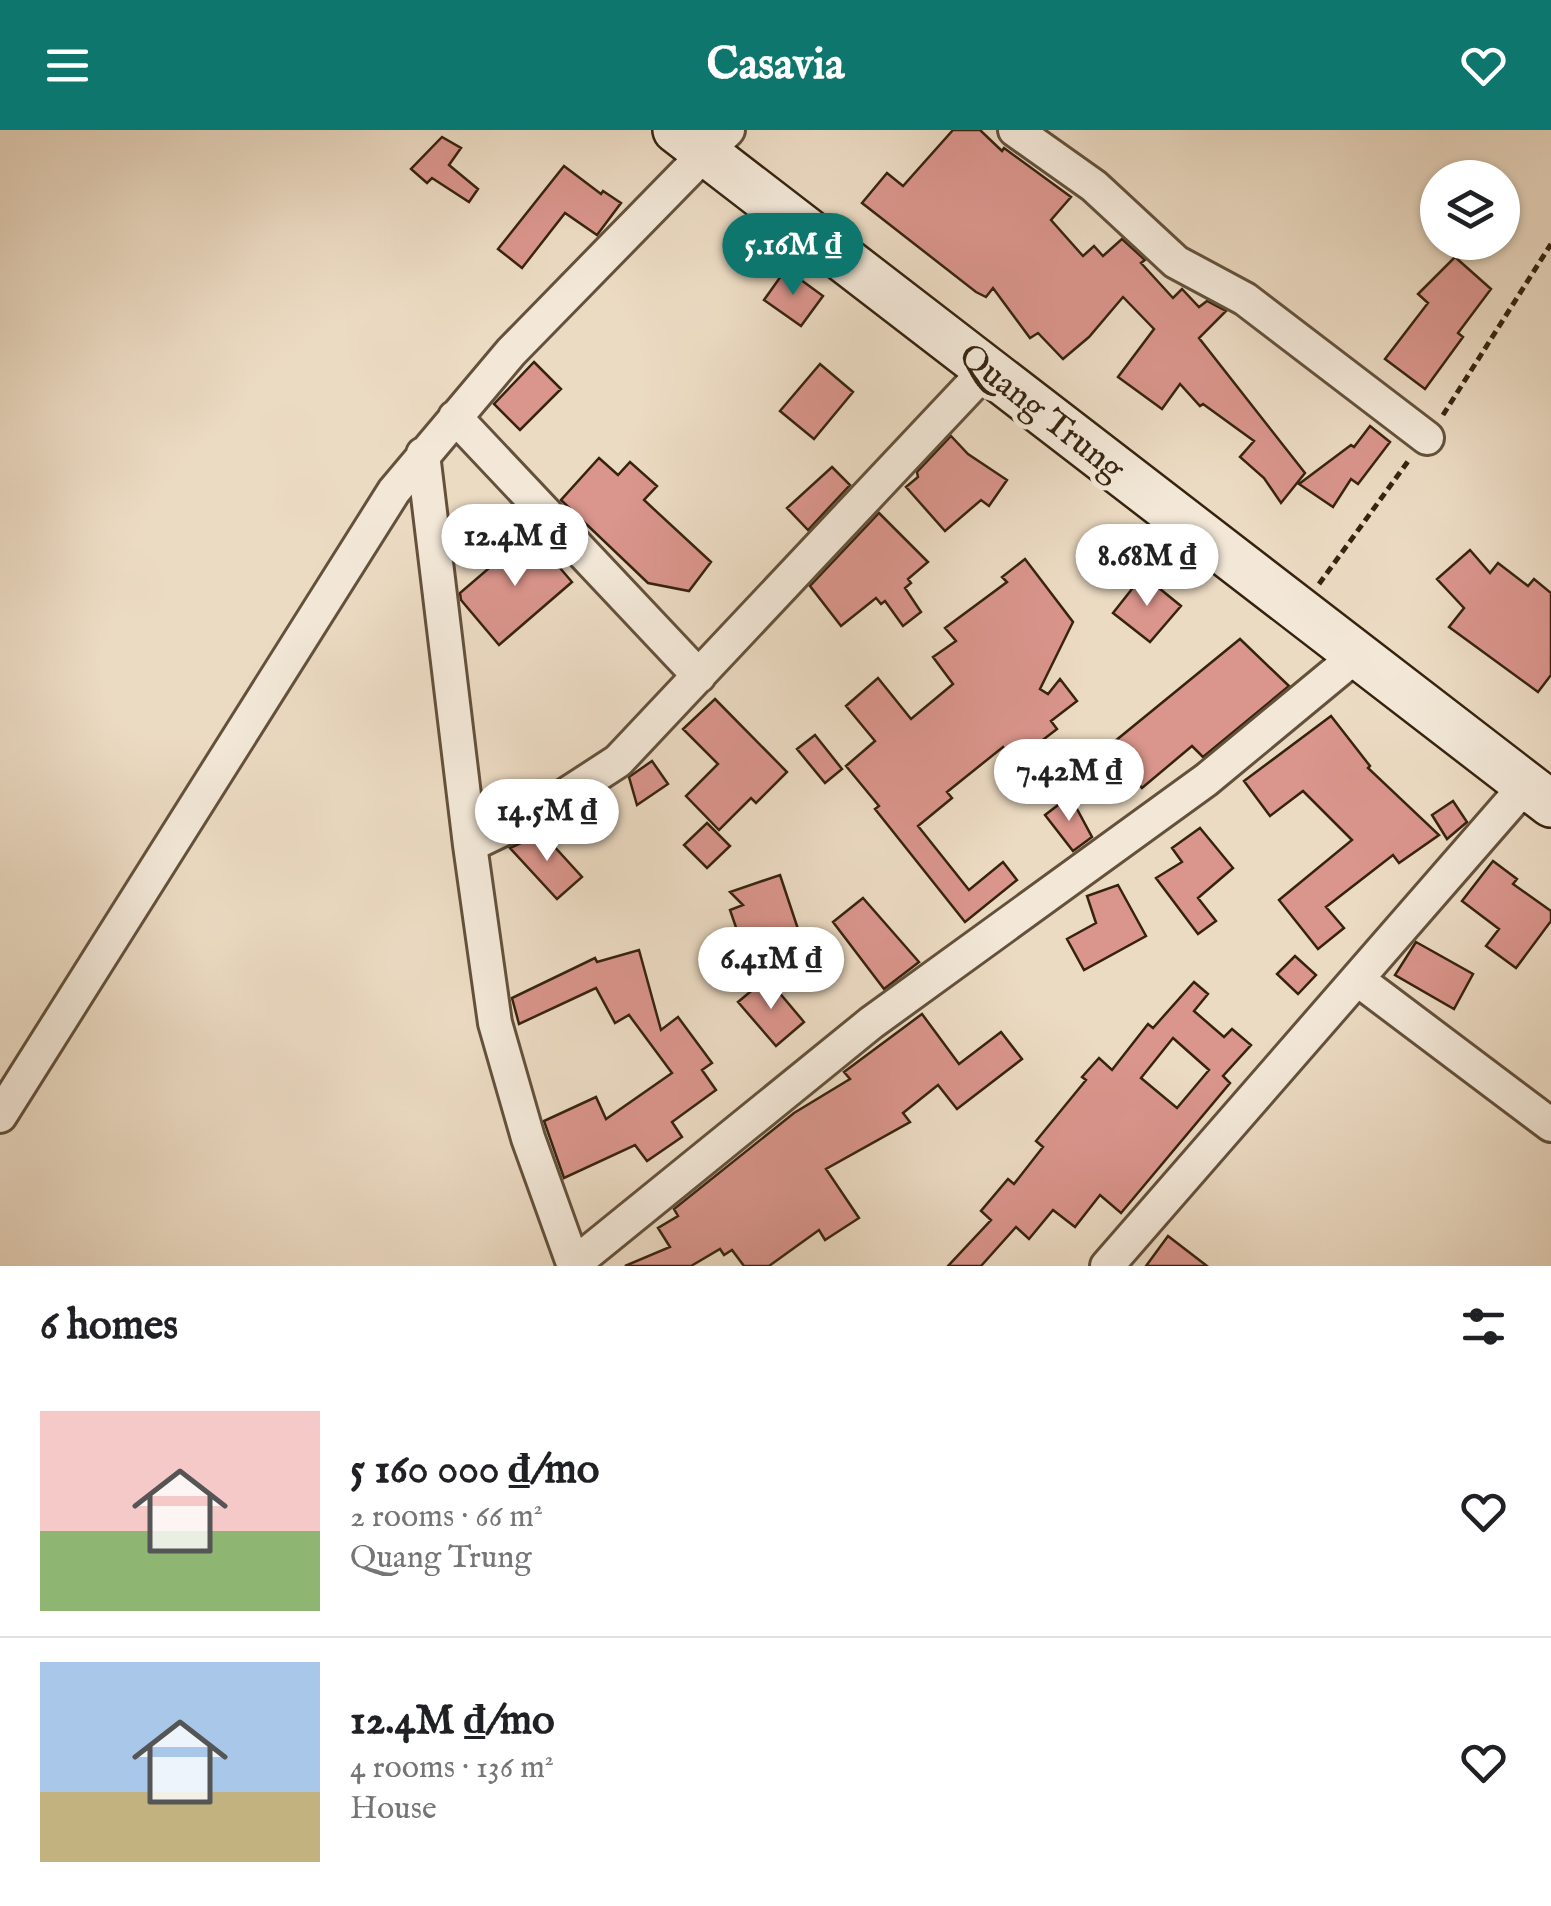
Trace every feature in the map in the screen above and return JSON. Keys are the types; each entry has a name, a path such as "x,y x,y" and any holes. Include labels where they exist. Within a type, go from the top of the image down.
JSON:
{"main road":[{"name":"Quang Trung","path":"703,137 986,370 1539,794"}],"street":[{"path":"1015,130 1094,186 1176,262 1245,298 1427,438"},
{"path":"0,1116 344,564 423,454 703,137"},
{"path":"470,845 540,811 604,772 639,742 986,370"},
{"path":"455,417 699,676"},
{"path":"423,454 495,1023 507,1072 574,1266 871,1024 1206,780 1357,655"},
{"path":"1106,1266 1357,980 1539,794"},
{"path":"1357,980 1551,1125"}],"building":[{"path":"953,130 980,130 1002,151 1004,148 1071,197 1051,220 1083,256 1094,246 1103,256 1122,239 1145,260 1141,263 1173,298 1182,289 1199,307 1207,301 1226,311 1199,338 1305,473 1281,503 1264,478 1240,457 1254,441 1203,404 1200,406 1180,384 1162,409 1118,377 1154,329 1123,297 1089,337 1063,359 1038,333 1030,338 993,288 986,297 976,292 862,203 887,173 903,186"},
{"path":"442,137 461,148 449,165 478,189 469,202 432,178 427,183 411,169"},
{"path":"564,166 601,194 603,191 621,203 597,235 565,213 522,268 498,249"},
{"path":"1452,260 1458,260 1491,289 1458,333 1463,337 1425,389 1385,359 1428,303 1418,294"},
{"path":"786,269 823,296 801,326 764,300"},
{"path":"534,362 561,389 520,430 494,404"},
{"path":"820,364 853,392 814,439 780,411"},
{"path":"1370,426 1390,442 1358,484 1351,479 1333,507 1299,484 1351,445 1354,447"},
{"path":"951,436 968,454 1007,480 989,506 981,500 945,531 906,487"},
{"path":"599,458 618,475 630,462 657,486 644,500 711,562 689,591 648,583 561,500"},
{"path":"832,467 850,485 808,530 787,508"},
{"path":"879,513 928,562 908,579 911,583 905,588 921,612 903,626 885,601 881,604 876,598 841,626 810,586"},
{"path":"530,533 572,582 499,645 461,600 460,593"},
{"path":"1470,550 1490,573 1498,563 1528,586 1534,579 1551,593 1551,675 1538,692 1449,627 1464,608 1437,579"},
{"path":"1025,559 1073,622 1040,689 1048,694 1060,679 1077,701 1051,721 1057,729 1010,758 1003,747 947,792 952,798 918,826 969,890 1003,862 1017,880 965,922 875,809 879,806 846,766 875,741 846,706 878,678 911,719 953,684 933,657 956,641 945,628 1007,582 1002,577"},
{"path":"1143,575 1181,606 1150,642 1113,613"},
{"path":"1240,639 1289,686 1203,757 1192,746 1142,788 1109,746"},
{"path":"715,699 787,772 756,803 751,798 719,830 686,796 718,764 683,729"},
{"path":"1331,716 1368,768 1439,835 1399,863 1393,855 1326,907 1344,928 1318,949 1279,900 1352,840 1303,791 1270,816 1244,781"},
{"path":"815,735 842,769 825,783 797,749"},
{"path":"652,761 668,784 637,805 629,777"},
{"path":"1070,796 1092,837 1073,851 1045,815"},
{"path":"1453,801 1467,822 1447,839 1432,815"},
{"path":"707,823 730,846 707,868 684,845"},
{"path":"1200,828 1233,868 1198,898 1216,921 1198,934 1156,878 1182,862 1172,848"},
{"path":"542,833 582,877 557,899 510,848"},
{"path":"1493,861 1517,879 1513,884 1551,911 1551,921 1516,968 1486,946 1499,929 1462,901"},
{"path":"780,875 800,935 756,950 752,938 741,942 730,910 743,905 730,892"},
{"path":"1118,885 1146,936 1084,970 1067,939 1096,923 1087,896"},
{"path":"863,898 919,962 884,989 833,922"},
{"path":"1416,942 1473,974 1454,1009 1395,975"},
{"path":"639,950 661,1030 678,1017 712,1063 702,1070 716,1090 672,1122 682,1137 647,1161 635,1145 564,1178 544,1121 596,1097 606,1119 672,1073 629,1015 615,1023 596,988 519,1024 512,998 595,958 597,962"},
{"path":"1295,956 1316,975 1298,994 1277,974"},
{"path":"767,978 804,1022 776,1046 738,1002"},
{"path":"1194,982 1208,994 1194,1011 1224,1037 1232,1029 1251,1045 1223,1076 1230,1083 1121,1213 1100,1195 1075,1227 1053,1210 1029,1239 1016,1227 981,1266 948,1266 991,1220 981,1211 1008,1179 1014,1184 1043,1147 1036,1141 1086,1080 1082,1077 1099,1058 1112,1070 1148,1024 1153,1028","holes":["1173,1038 1209,1070 1177,1108 1141,1078"]},
{"path":"922,1014 959,1064 1001,1032 1022,1059 957,1109 938,1085 903,1113 910,1122 826,1169 859,1218 825,1240 819,1230 769,1266 744,1266 732,1250 724,1255 720,1249 691,1266 625,1266 670,1247 658,1228 678,1216 674,1209 794,1113 850,1079 844,1072"},
{"path":"1168,1236 1207,1266 1146,1266"}]}
